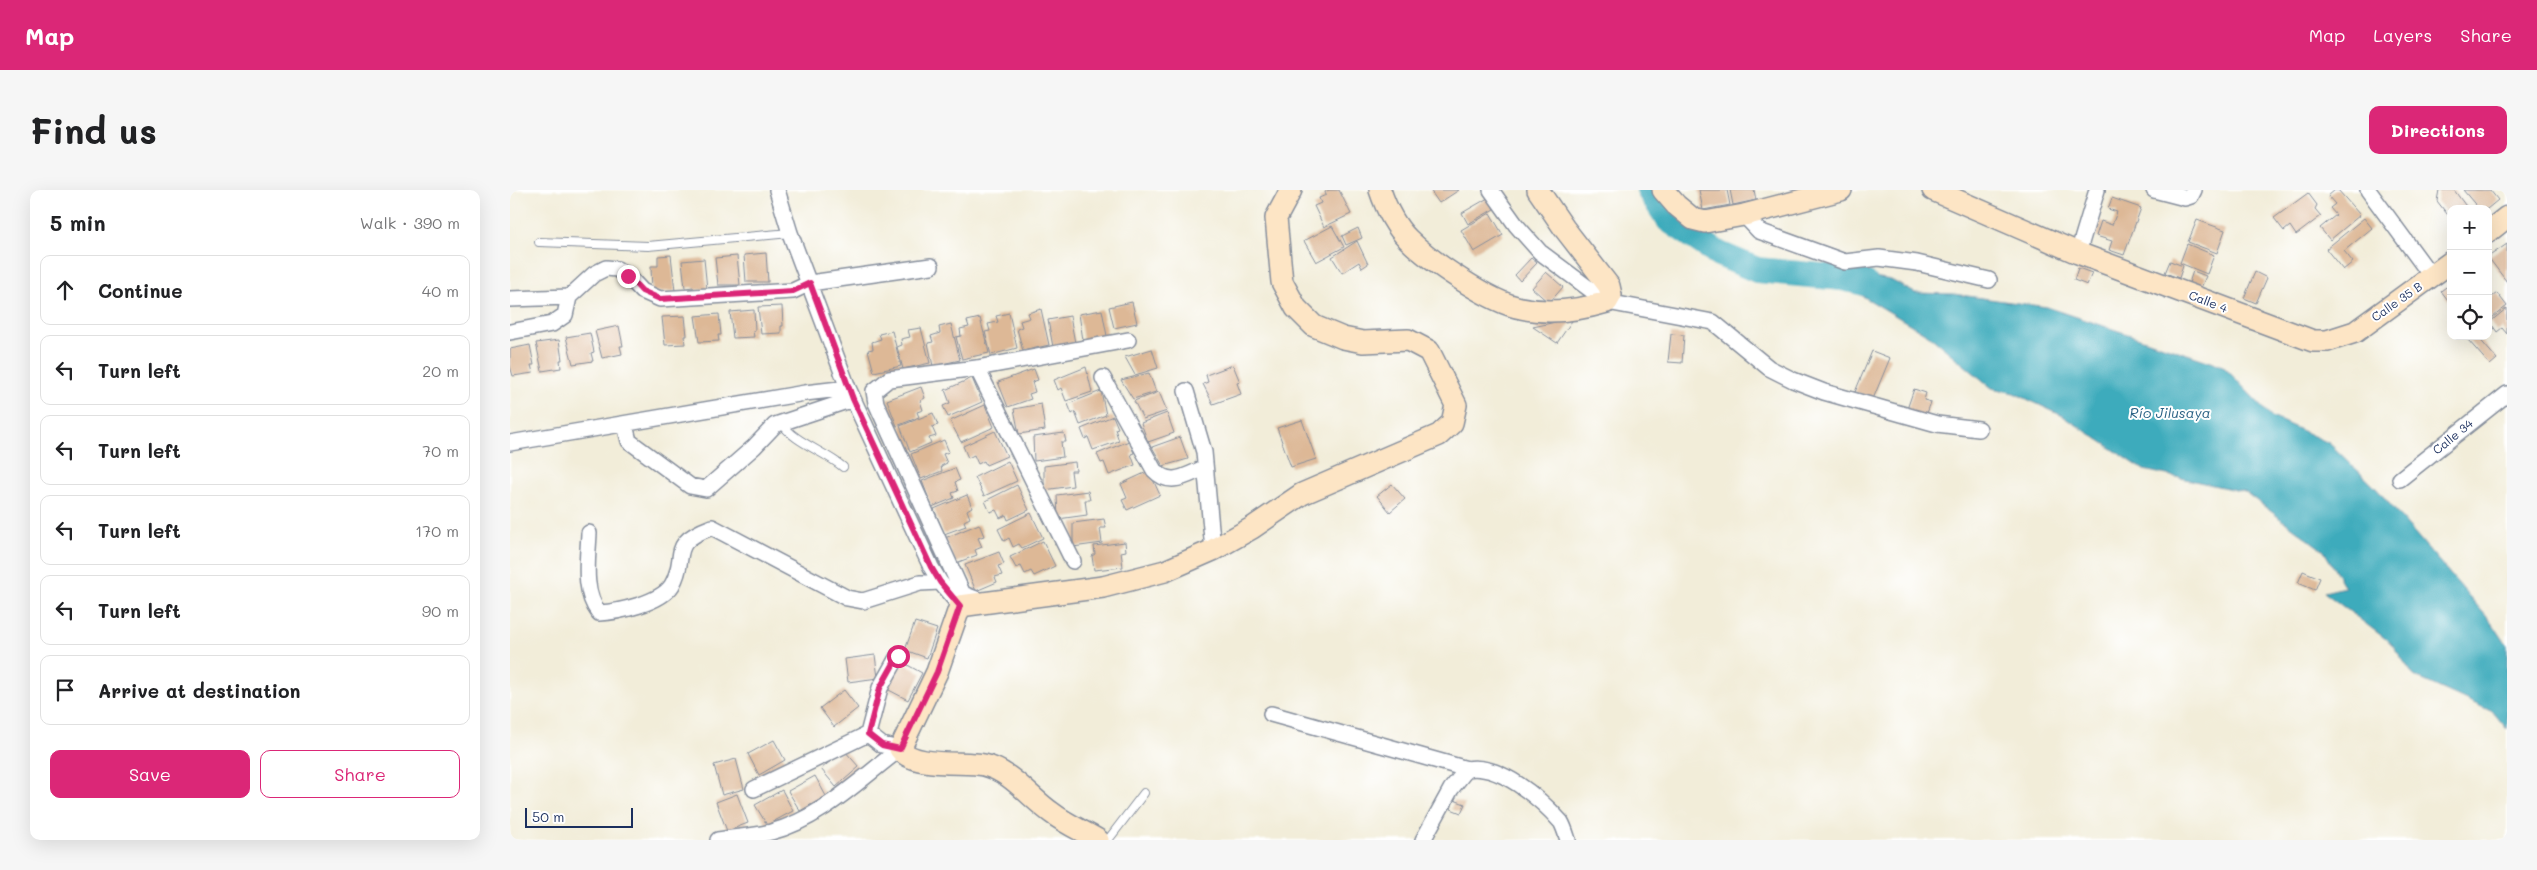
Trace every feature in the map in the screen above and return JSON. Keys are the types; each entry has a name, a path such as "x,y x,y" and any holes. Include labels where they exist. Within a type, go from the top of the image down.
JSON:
{"street":[{"path":"777,190 790,233 851,393 940,582 960,606"},
{"path":"960,606 980,601 1103,587 1165,571 1213,550 1252,528 1302,494 1439,435 1452,423 1456,404 1429,351 1408,340 1363,342 1343,338 1314,326 1296,308 1282,282 1276,218 1291,190"},
{"path":"1380,190 1393,220 1408,239 1439,263 1494,299 1519,308 1542,311 1577,309 1607,302 1713,322 1769,368 1793,380 1824,392 1937,424 1979,429"},
{"path":"1491,190 1516,225 1540,252 1607,302"},
{"path":"1538,190 1564,228 1609,286 1611,295 1607,302"},
{"path":"1663,190 1676,205 1693,219 1705,222 1744,215 1841,190"},
{"name":"Calle 4","path":"1933,190 2078,253 2313,341 2327,342 2340,338"},
{"path":"2078,253 2097,190"},
{"path":"2154,190 2185,198 2192,196 2194,190"},
{"path":"2368,190 2432,277"},
{"path":"1744,215 1759,231 1845,262 1879,258 1917,263 1989,280"},
{"path":"2492,229 2507,217"},
{"name":"Calle 35 B","path":"2340,338 2354,332 2447,265"},
{"path":"510,332 552,324 565,315 569,296 594,274 606,268 617,269 642,291 660,299 793,291 810,283 931,266"},
{"path":"510,298 569,296"},
{"path":"980,601 963,594 876,403 874,391 889,379 977,368 1128,340"},
{"path":"977,368 1073,561"},
{"path":"1103,378 1154,470 1162,478 1173,480 1204,468"},
{"path":"1186,391 1204,452 1213,550"},
{"path":"510,443 805,393 851,393"},
{"path":"781,422 805,393"},
{"path":"625,425 629,441 690,486 706,489 754,447 774,425 791,421 851,393"},
{"name":"Calle 34","path":"2400,479 2507,394"},
{"path":"589,533 588,589 590,602 598,613 614,612 665,595 673,583 682,546 691,535 712,527 847,598 863,601 920,583 940,582"},
{"path":"718,840 772,832 797,822 824,808 900,749 937,672 960,606"},
{"path":"754,789 868,734 880,688 898,656"},
{"path":"1270,714 1467,769 1480,767 1499,772 1527,792 1562,824 1568,840"},
{"path":"868,734 882,745 900,749 902,752 927,762 983,765 1000,770 1052,814 1098,840"},
{"path":"1423,840 1451,789 1467,769"}],"lane":[{"path":"539,242 648,246 790,233"},
{"path":"781,422 792,436 822,451 843,467"},
{"path":"1108,840 1144,793"}],"water":[{"name":"Río Jilusaya","path":"1812,266 1891,280 1915,293 1953,294 2047,307 2223,366 2272,417 2329,443 2376,488 2493,624 2507,645 2507,729 2493,712 2414,676 2391,643 2324,592 2345,587 2324,551 2245,492 2144,470 2063,416 2014,393 1992,388 1928,335"}],"building":[{"path":"1339,190 1351,214 1324,227 1314,206 1321,203 1319,198 1326,195 1325,192"},
{"path":"1430,190 1459,190 1439,203"},
{"path":"1699,190 1727,190 1730,205 1703,210"},
{"path":"1730,190 1754,190 1756,200 1733,205"},
{"path":"2335,190 2338,190 2360,215 2330,240 2320,228 2336,215 2330,208 2335,204 2328,196"},
{"path":"2439,190 2454,190 2465,205 2447,205 2447,214 2437,201"},
{"path":"2463,190 2490,190 2498,200 2492,205 2476,205"},
{"path":"2308,193 2317,205 2315,209 2321,216 2296,235 2290,226 2284,231 2274,218"},
{"path":"1488,198 1494,209 1468,224 1462,213"},
{"path":"2112,198 2141,208 2124,255 2109,250 2112,241 2096,236 2101,221 2112,225 2117,212 2108,209"},
{"path":"1490,213 1503,235 1474,252 1461,230"},
{"path":"2364,218 2372,228 2344,251 2353,262 2343,270 2326,249"},
{"path":"2197,220 2225,230 2217,253 2188,242"},
{"path":"1332,226 1344,247 1316,262 1304,241"},
{"path":"1358,228 1362,238 1346,245 1342,236"},
{"path":"1357,241 1368,264 1362,268 1359,262 1342,273 1332,257"},
{"path":"2187,244 2214,255 2207,274 2180,263"},
{"path":"2507,244 2507,282 2492,262 2492,254"},
{"path":"766,253 768,282 746,282 744,255"},
{"path":"671,255 675,291 652,292 651,266 658,266 658,256"},
{"path":"737,256 740,285 718,285 715,258"},
{"path":"1531,258 1537,263 1520,281 1515,275"},
{"path":"704,259 707,289 694,290 693,287 685,288 682,261"},
{"path":"2170,261 2183,266 2179,278 2165,273"},
{"path":"2078,268 2092,273 2087,285 2074,280"},
{"path":"2193,271 2206,276 2201,288 2189,283"},
{"path":"1546,272 1563,287 1549,303 1532,288"},
{"path":"2255,272 2267,278 2256,303 2244,298"},
{"path":"2447,288 2447,299 2441,291"},
{"path":"2497,293 2507,306 2492,318 2492,297"},
{"path":"1132,302 1137,323 1114,328 1109,307"},
{"path":"782,306 783,326 781,326 781,333 761,334 758,307"},
{"path":"2507,308 2507,334 2502,328 2497,332 2492,325 2492,320"},
{"path":"1041,309 1049,345 1023,351 1017,329 1022,327 1020,321 1030,318 1028,313"},
{"path":"754,310 754,337 733,338 730,312"},
{"path":"1102,310 1107,336 1083,340 1079,314"},
{"path":"1009,313 1017,348 991,355 985,332 990,331 988,324 998,322 996,316"},
{"path":"719,314 721,335 718,335 719,341 699,342 695,316"},
{"path":"685,316 687,336 684,336 685,344 665,345 662,317"},
{"path":"1070,316 1075,343 1053,347 1048,320"},
{"path":"980,318 989,353 962,359 956,337 961,336 960,329 969,327 967,321"},
{"path":"1574,318 1557,343 1533,327"},
{"path":"951,324 960,360 933,366 928,343 933,342 931,336 940,333 939,327"},
{"path":"619,326 623,346 620,346 622,354 602,358 595,331"},
{"path":"921,328 930,363 903,369 897,347 902,345 901,339 910,337 908,330"},
{"path":"892,331 901,366 874,372 868,350 873,349 872,342 881,339 879,334"},
{"path":"590,333 594,352 591,353 593,361 573,364 566,337"},
{"path":"1671,334 1684,335 1682,363 1668,362"},
{"path":"559,340 562,360 560,360 561,368 542,371 536,343"},
{"path":"2468,340 2480,340 2497,359 2490,365"},
{"path":"530,345 534,365 531,365 533,373 513,376 510,366 510,349"},
{"path":"1152,349 1158,368 1135,375 1125,357"},
{"path":"1872,351 1890,358 1873,399 1855,392"},
{"path":"1233,365 1240,382 1237,383 1241,394 1213,404 1203,384 1208,382 1206,375"},
{"path":"1086,367 1092,392 1066,401 1061,388 1058,390 1054,380"},
{"path":"1034,369 1038,380 1032,382 1035,392 1029,394 1031,399 1008,407 998,382"},
{"path":"1149,373 1156,392 1133,399 1121,380"},
{"path":"972,378 982,402 948,417 943,406 950,403 945,390"},
{"path":"921,387 925,398 920,401 923,410 917,412 919,417 897,426 887,400"},
{"path":"1914,389 1926,393 1924,400 1931,402 1925,419 1906,412"},
{"path":"1101,391 1106,415 1080,425 1075,412 1072,414 1068,404"},
{"path":"1159,392 1167,411 1143,419 1134,401"},
{"path":"1041,404 1045,430 1019,434 1014,409"},
{"path":"985,405 994,427 961,442 950,421"},
{"path":"933,413 938,425 932,427 936,436 929,438 931,443 910,452 900,426"},
{"path":"1167,413 1174,433 1148,442 1141,423"},
{"path":"1113,416 1118,428 1115,429 1119,441 1093,450 1088,437 1085,439 1081,429"},
{"path":"1302,420 1316,459 1291,467 1277,428"},
{"path":"995,431 1007,456 986,465 984,461 978,464 974,455 968,458 963,446"},
{"path":"1064,433 1066,442 1061,442 1063,457 1034,461 1033,437"},
{"path":"1180,437 1188,459 1163,466 1152,447"},
{"path":"944,440 949,452 943,454 947,463 941,466 942,471 921,479 911,454"},
{"path":"1129,441 1134,453 1131,454 1135,465 1109,475 1104,462 1101,463 1097,454"},
{"path":"1008,461 1017,481 984,496 975,477"},
{"path":"1075,462 1076,471 1071,471 1073,486 1044,490 1044,466"},
{"path":"955,468 960,480 955,482 958,491 952,493 954,498 932,507 922,481"},
{"path":"1149,471 1160,495 1127,510 1122,500 1127,498 1121,484"},
{"path":"1392,484 1405,499 1390,512 1377,496"},
{"path":"1017,485 1029,510 1008,520 1006,515 1000,518 996,510 990,512 985,501"},
{"path":"1088,491 1090,500 1085,500 1087,515 1058,519 1057,495"},
{"path":"967,495 972,507 967,510 970,518 964,521 966,526 944,534 934,509"},
{"path":"1031,513 1043,538 1022,548 1019,544 1013,547 1009,538 1004,541 998,529"},
{"path":"1104,519 1106,528 1100,528 1102,543 1073,547 1073,523"},
{"path":"979,524 984,536 978,538 982,547 975,550 977,555 956,563 945,538"},
{"path":"1043,541 1055,566 1034,576 1031,571 1025,574 1021,566 1016,568 1010,557"},
{"path":"1125,542 1126,551 1121,552 1123,567 1094,570 1092,556 1095,554 1094,546"},
{"path":"999,552 1004,564 998,566 1002,575 995,577 997,582 976,591 965,565"},
{"path":"2303,571 2320,578 2315,590 2298,583"},
{"path":"915,622 937,629 927,658 905,650"},
{"path":"875,655 878,678 848,682 845,659"},
{"path":"902,662 922,673 908,700 887,689"},
{"path":"844,690 858,708 834,727 820,708"},
{"path":"774,740 785,760 759,775 748,754"},
{"path":"844,750 859,767 836,787 821,769"},
{"path":"736,759 744,789 722,795 714,765"},
{"path":"815,776 826,796 800,811 788,791"},
{"path":"782,790 793,811 767,825 755,805"},
{"path":"737,794 748,823 727,831 716,802"},
{"path":"1454,800 1465,804 1461,813 1451,809"}],"waterway":[{"name":"Río Jilusaya","path":"1649,190 1669,220 1719,254 1757,270 1842,278 1865,283"}],"route":[{"path":"628,276 642,291 660,299 688,299 793,291 810,283 848,388 872,435 931,567 940,582 960,606 937,672 904,737 900,749 882,745 868,734 880,688 898,656"}]}
